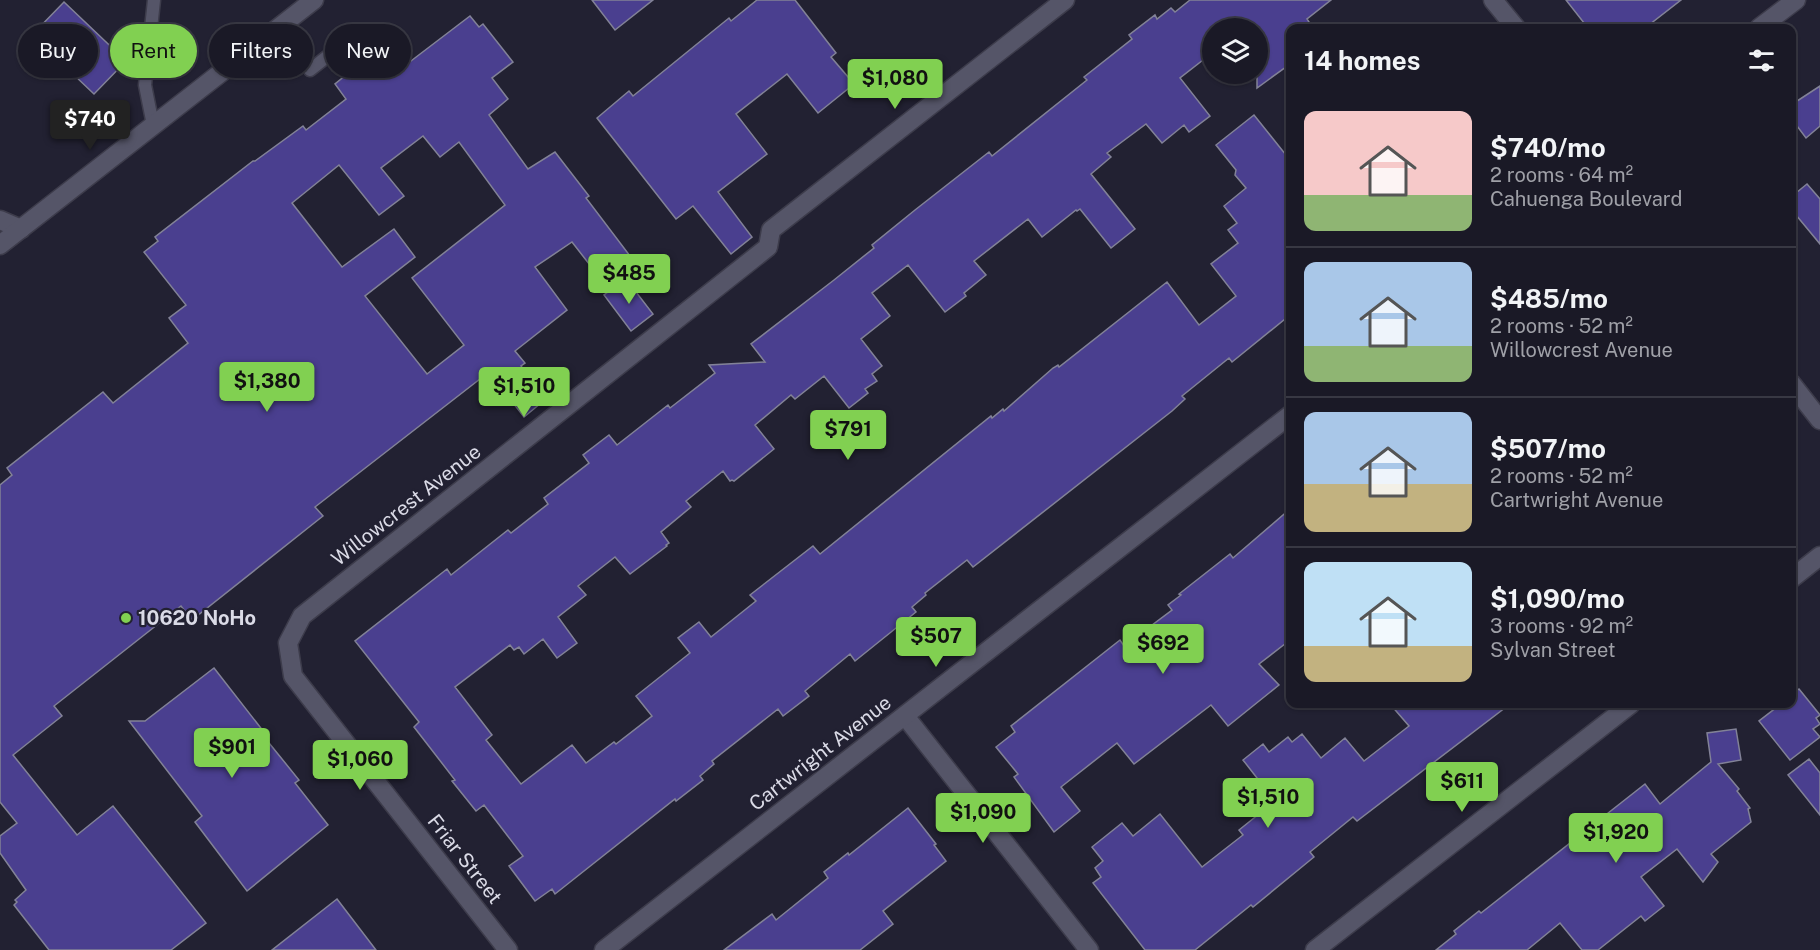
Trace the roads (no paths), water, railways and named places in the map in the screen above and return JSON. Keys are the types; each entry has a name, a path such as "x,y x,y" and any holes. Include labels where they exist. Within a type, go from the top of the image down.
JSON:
{"street":[{"path":"0,245 314,0"},
{"name":"Willowcrest Avenue","path":"302,616 768,247 771,230 1065,0"},
{"path":"1493,0 1513,24"},
{"path":"1765,24 1796,0"},
{"path":"0,220 21,229"},
{"path":"1796,389 1820,420"},
{"name":"Cartwright Avenue","path":"604,950 1286,418"},
{"path":"1796,575 1820,556"},
{"name":"Friar Street","path":"302,616 288,643 293,676 508,950"},
{"path":"1316,950 1626,708"},
{"path":"905,716 1089,950"}],"lane":[{"path":"153,125 145,85 154,0"},
{"path":"313,68 325,58"}],"place":[{"name":"10620 NoHo","path":"126,618"}]}
